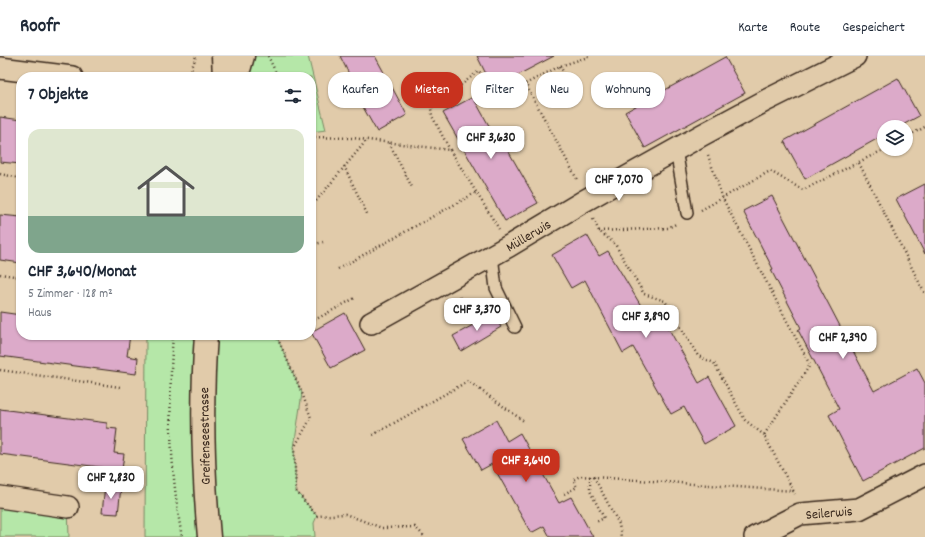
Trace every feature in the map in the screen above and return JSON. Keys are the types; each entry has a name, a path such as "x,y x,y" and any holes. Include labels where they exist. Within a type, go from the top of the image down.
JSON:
{"street":[{"path":"223,56 224,72"},
{"path":"238,72 243,56"},
{"name":"Müllerwis","path":"371,324 702,135 767,100 855,56"},
{"path":"0,68 32,72"},
{"name":"Greifenseestrasse","path":"206,340 203,379 204,477 209,537"},
{"name":"Seilerwis","path":"754,537 800,514 859,509 925,475"},
{"path":"0,497 68,507"}],"lane":[{"path":"676,150 688,216"},
{"path":"501,251 496,288 515,327"}],"path":[{"path":"191,72 196,56"},
{"path":"268,56 276,72"},
{"path":"528,82 560,66 590,56"},
{"path":"560,66 563,72"},
{"path":"471,76 431,108 432,116 450,150 477,192 501,251"},
{"path":"528,89 586,200 599,231 615,244 644,294 665,301 698,356 714,363 745,420 764,435 794,491 800,514"},
{"path":"913,133 925,127"},
{"path":"702,135 723,199 810,365 764,435"},
{"path":"316,136 352,138 366,141 450,150"},
{"path":"316,201 366,141"},
{"path":"389,143 412,189"},
{"path":"599,231 668,228 688,216 723,199 770,171 803,190 877,153"},
{"path":"859,163 925,294"},
{"path":"344,166 368,216"},
{"path":"0,174 16,177"},
{"path":"338,269 477,192"},
{"path":"316,244 323,242"},
{"path":"0,274 16,276"},
{"path":"316,319 355,298"},
{"path":"174,340 171,368 172,453 182,537"},
{"path":"278,340 302,393 311,418 294,448 296,491 317,516 344,514 382,528 416,527 425,537"},
{"path":"0,370 120,387"},
{"path":"373,435 468,381 525,422"},
{"path":"564,494 577,487 573,480 580,476 794,491"},
{"path":"592,476 590,491 604,518 596,522"},
{"path":"592,476 619,524 621,537"}],"green space":[{"path":"242,56 308,56 312,72 237,72"},
{"path":"316,89 326,130 316,131"},
{"path":"146,340 278,340 302,393 294,448 296,491 317,516 314,523 315,537 145,537"},
{"path":"0,497 68,507 69,537 0,537"}],"building":[{"path":"340,56 375,56 384,72 348,72"},
{"path":"477,56 554,56 524,72 485,72"},
{"path":"725,57 745,93 645,148 625,112 632,108 665,108 665,90"},
{"path":"898,78 919,116 912,120 877,120 877,139 805,179 784,141"},
{"path":"393,89 401,104 401,108 403,108 407,115 377,132 364,108 393,108"},
{"path":"471,98 471,108 479,108 502,149 506,147 538,203 505,221 443,113 452,108 463,108 463,102"},
{"path":"0,117 16,119 16,164 0,162"},
{"path":"925,184 925,254 896,199"},
{"path":"772,196 874,391 917,368 925,383 925,448 863,481 829,415 839,409 798,330 801,328 743,211"},
{"path":"0,215 16,217 16,262 0,260"},
{"path":"587,235 599,256 608,251 649,319 660,313 699,383 709,377 736,426 704,444 684,407 671,414 633,347 623,353 585,280 571,288 552,255"},
{"path":"0,312 16,314 16,340 129,340 127,356 138,358 136,374 0,356"},
{"path":"345,313 365,350 331,368 315,340 316,329"},
{"path":"493,314 501,327 461,351 453,336"},
{"path":"0,409 107,423 107,428 117,429 114,453 124,454 122,470 0,454"},
{"path":"496,420 507,441 520,433 559,503 571,497 593,537 550,537 544,526 531,533 492,464 481,470 463,439"},
{"path":"105,485 121,487 118,514 102,513"}]}
